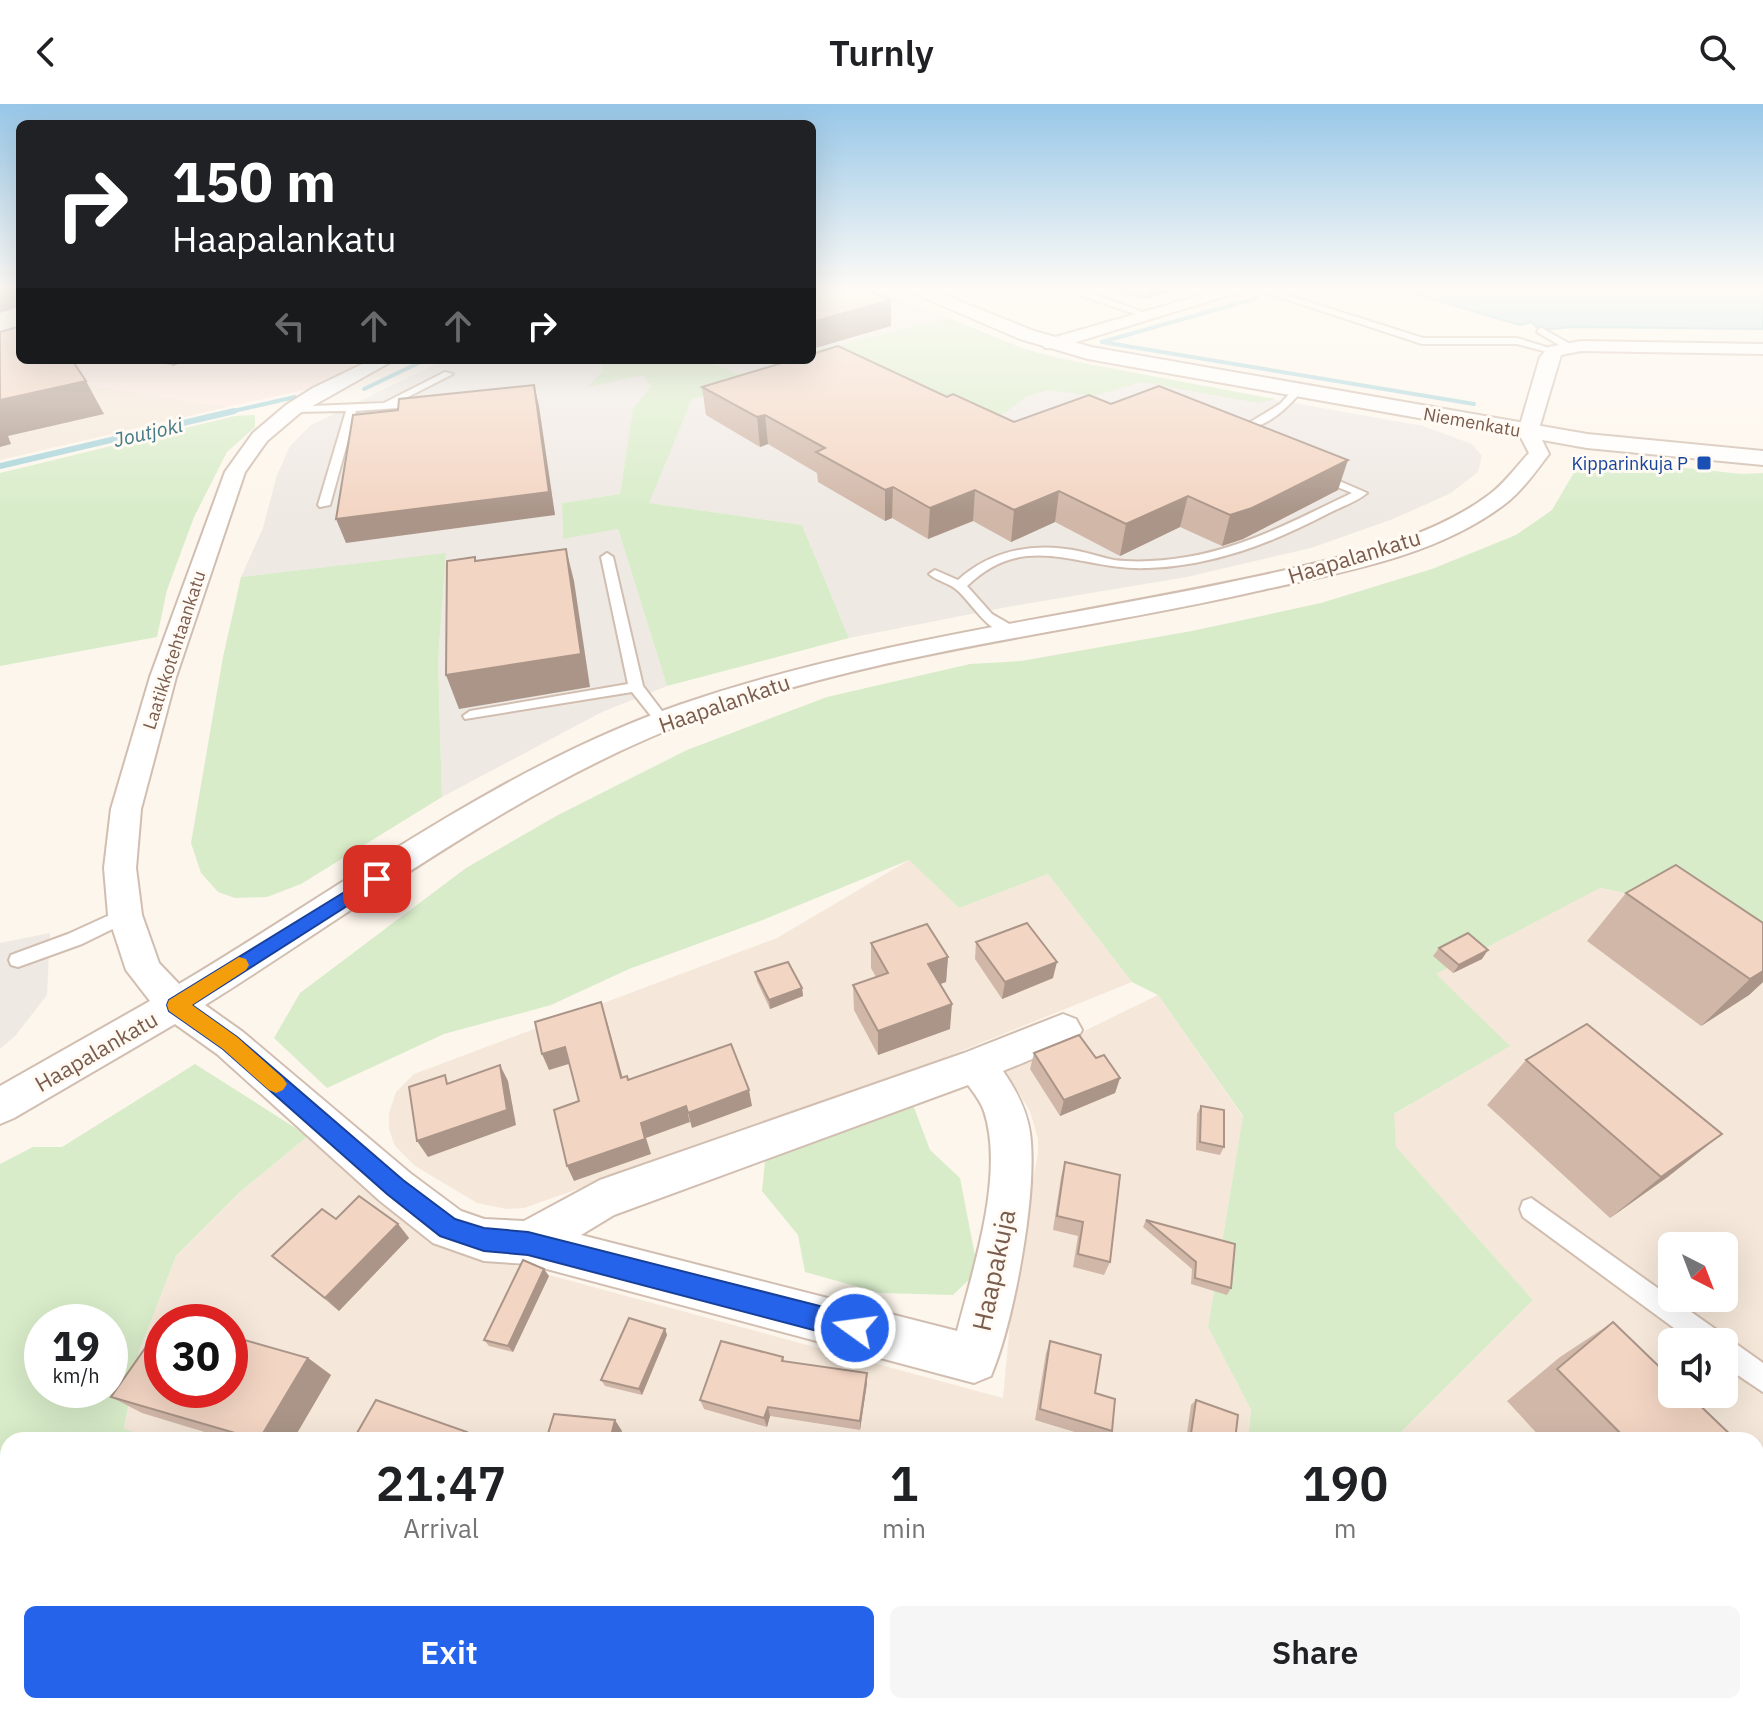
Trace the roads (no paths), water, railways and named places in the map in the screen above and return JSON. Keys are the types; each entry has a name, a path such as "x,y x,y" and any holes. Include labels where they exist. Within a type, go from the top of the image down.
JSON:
{"street":[{"name":"Niemenkatu","path":"1131,362 1296,392 1516,454 1587,441 1763,458"},
{"path":"1516,454 1547,362"},
{"name":"Laatikkotehtaankatu","path":"176,1005 144,970 125,915 120,868 126,809 163,677 235,472 260,437 293,409 319,392 377,364"},
{"name":"Haapalankatu","path":"0,1106 176,1005 505,798 615,742 724,699 835,667 1163,605 1337,565 1472,517 1501,496 1516,454"},
{"name":"Haapakuja","path":"176,1005 230,1043 395,1187 448,1228 484,1240 528,1243 974,1359 1010,1188 1013,1151 1003,1107 977,1065"},
{"path":"528,1243 600,1200 977,1065 1063,1030"}],"lane":[{"path":"379,408 448,374"},
{"path":"1253,425 1283,406 1296,392"},
{"path":"293,409 379,408 440,402"},
{"path":"324,505 352,408"},
{"path":"960,586 970,575 995,559 1027,551 1074,553 1116,564 1170,563 1228,552 1253,545 1361,493 1305,471"},
{"path":"607,557 636,687 664,723"},
{"path":"935,574 960,586 962,592 987,617 1013,632"},
{"path":"470,716 636,687"},
{"path":"18,960 75,939 125,915"},
{"path":"1531,1209 1695,1328"},
{"path":"1738,1360 1763,1379"}],"waterway":[{"path":"1223,362 1474,404"},
{"name":"Joutjoki","path":"364,389 417,364"},
{"name":"Joutjoki","path":"225,413 295,397"},
{"name":"Joutjoki","path":"0,466 234,411"}],"place":[{"name":"Kipparinkuja P","path":"1704,463"}]}
